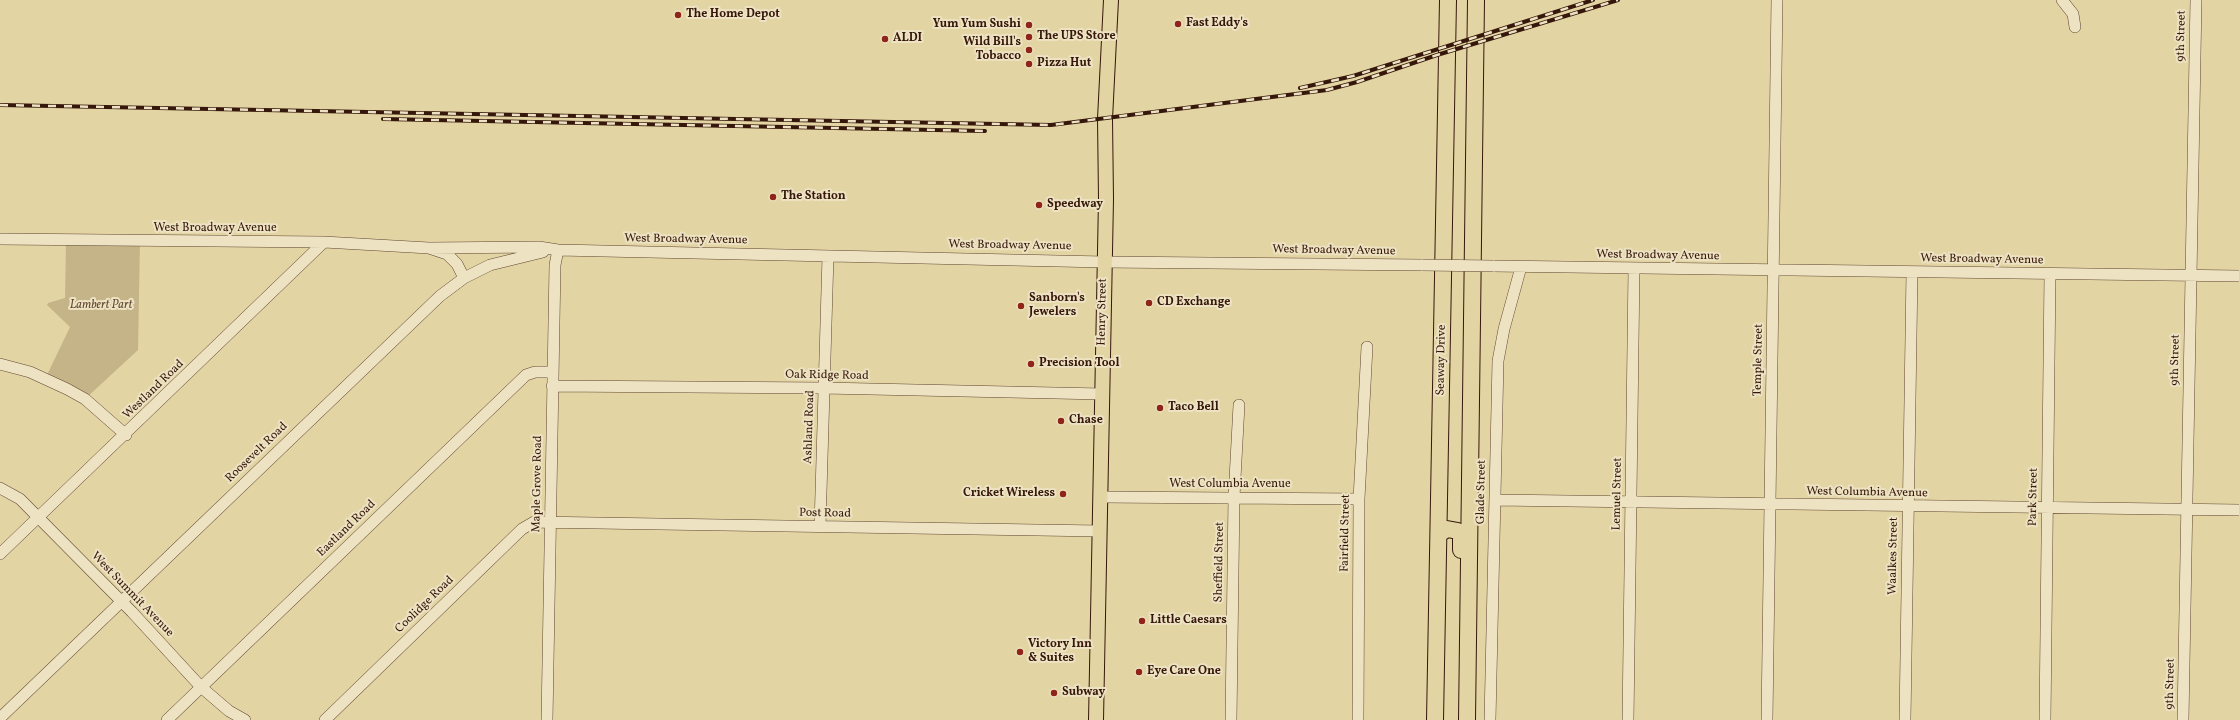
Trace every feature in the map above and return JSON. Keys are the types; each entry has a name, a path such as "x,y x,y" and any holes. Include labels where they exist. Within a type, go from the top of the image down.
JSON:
{"highway":[{"name":"Seaway Drive","path":"1435,720 1448,0"},
{"path":"1468,720 1476,0"},
{"path":"1439,534 1452,529 1458,531 1461,536 1461,720"}],"main road":[{"name":"Henry Street","path":"1096,720 1105,120 1111,0"}],"street":[{"name":"Temple Street","path":"1767,720 1777,0"},
{"path":"2062,0 2073,14 2075,27"},
{"name":"9th Street","path":"2183,720 2196,0"},
{"name":"West Broadway Avenue","path":"0,239 324,242 429,248 539,247 558,250 1104,262 2239,276"},
{"name":"Westland Road","path":"0,554 126,435 324,242"},
{"name":"West Broadway Avenue","path":"429,248 447,254 457,264 464,278"},
{"name":"Roosevelt Road","path":"0,718 421,313 464,278 490,265 516,257 558,250"},
{"name":"Maple Grove Road","path":"547,720 552,386 555,265 558,250"},
{"name":"Ashland Road","path":"820,526 828,256"},
{"name":"Glade Street","path":"1490,720 1498,361 1504,329 1521,267"},
{"name":"Lemuel Street","path":"1628,720 1634,269"},
{"name":"Waalkes Street","path":"1905,720 1912,272"},
{"name":"Park Street","path":"2045,720 2050,274"},
{"name":"Fairfield Street","path":"1358,720 1359,499 1367,347"},
{"path":"0,364 30,372 85,399 126,435"},
{"name":"Eastland Road","path":"167,720 526,375 535,372 553,372"},
{"name":"Oak Ridge Road","path":"552,386 824,388 1102,394"},
{"name":"Sheffield Street","path":"1231,720 1234,497 1239,405"},
{"name":"West Summit Avenue","path":"0,488 20,498 37,518 121,602 201,687 229,711 245,720"},
{"name":"West Columbia Avenue","path":"1100,498 1234,497 1359,499"},
{"name":"West Columbia Avenue","path":"1495,500 2239,510"},
{"name":"Coolidge Road","path":"324,720 522,529 534,522 550,522"},
{"name":"Post Road","path":"550,522 1100,530"}],"green space":[{"name":"Lambert Part","path":"66,240 140,242 138,350 85,399 46,377 70,327 47,305 48,303 65,298"}],"railway":[{"path":"1300,88 1353,76 1593,0"},
{"path":"0,105 1051,125 1327,90 1357,82 1437,55 1618,0"},
{"path":"383,119 985,131"}],"place":[{"name":"The Home Depot","path":"678,15"},
{"name":"Fast Eddy's","path":"1178,24"},
{"name":"Yum Yum Sushi","path":"1029,25"},
{"name":"The UPS Store","path":"1029,37"},
{"name":"ALDI","path":"885,39"},
{"name":"Wild Bill's Tobacco","path":"1029,50"},
{"name":"Pizza Hut","path":"1029,64"},
{"name":"The Station","path":"773,197"},
{"name":"Speedway","path":"1039,205"},
{"name":"CD Exchange","path":"1149,303"},
{"name":"Sanborn's Jewelers","path":"1021,306"},
{"name":"Precision Tool","path":"1031,364"},
{"name":"Taco Bell","path":"1160,408"},
{"name":"Chase","path":"1061,421"},
{"name":"Cricket Wireless","path":"1063,494"},
{"name":"Little Caesars","path":"1142,621"},
{"name":"Victory Inn & Suites","path":"1020,652"},
{"name":"Eye Care One","path":"1139,672"},
{"name":"Subway","path":"1054,693"}]}
